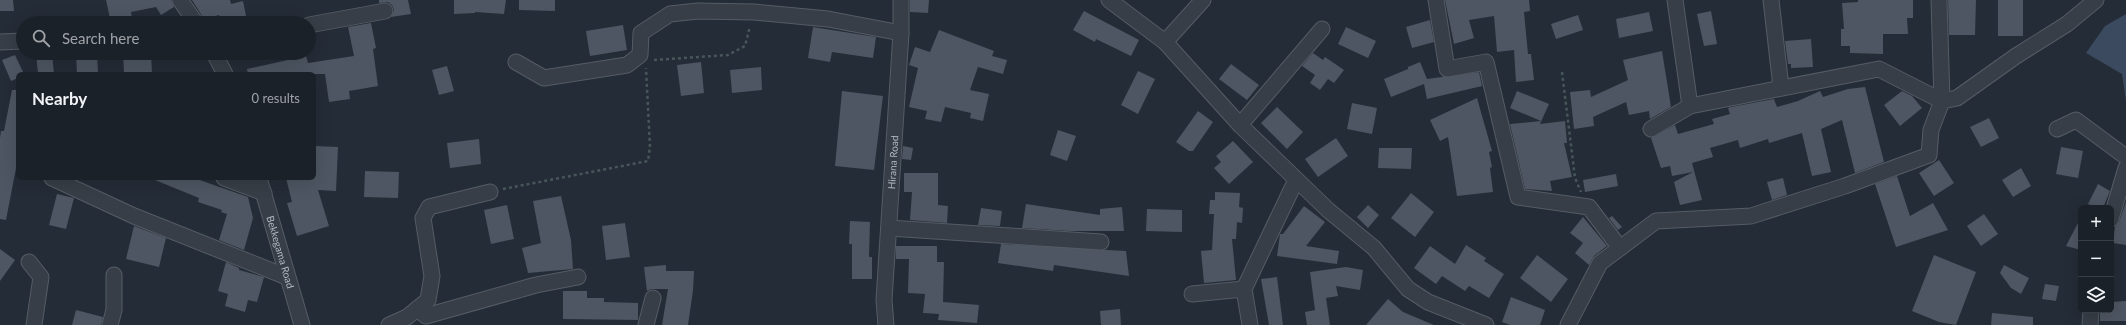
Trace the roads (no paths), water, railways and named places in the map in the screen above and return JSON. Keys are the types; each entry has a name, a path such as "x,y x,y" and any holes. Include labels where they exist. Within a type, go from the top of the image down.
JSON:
{"street":[{"path":"180,0 191,16"},
{"name":"Hirana Road","path":"886,325 884,300 901,33 901,0"},
{"path":"1109,0 1165,42 1240,125 1328,210 1374,248 1408,289 1428,302 1486,325"},
{"path":"1165,42 1202,0"},
{"path":"1436,0 1447,69 1486,62 1518,197 1588,207 1620,248"},
{"path":"1676,0 1690,106"},
{"path":"1771,0 1781,87"},
{"path":"1568,325 1600,263 1656,221 1751,216 1846,186 1929,156 1931,130 1942,101 1939,0"},
{"path":"1651,129 1690,106 1879,69 1942,101 1957,98 2016,56 2067,24 2096,0"},
{"path":"316,24 385,11"},
{"path":"516,62 544,78 627,65 640,55 641,34 670,14 698,11 754,12 828,19 901,33"},
{"path":"1240,125 1322,29"},
{"path":"0,42 16,41"},
{"path":"218,60 224,72"},
{"path":"2057,129 2076,120 2126,157"},
{"path":"2114,209 2126,168"},
{"path":"56,180 134,216 287,277"},
{"path":"229,180 264,193"},
{"name":"Bekkegama Road","path":"260,180 302,325"},
{"path":"1250,325 1244,290 1296,180"},
{"path":"389,325 407,317 428,300 432,276 423,218 429,207 490,192"},
{"path":"889,228 1101,242"},
{"path":"29,262 41,277 34,325"},
{"path":"110,325 114,310 114,275"},
{"path":"417,309 426,316 536,285 578,277"},
{"path":"1192,294 1244,290"},
{"path":"646,325 653,298"},
{"path":"2090,325 2092,313"}],"water":[{"path":"2126,14 2126,101 2122,74 2086,53 2105,26"}]}
